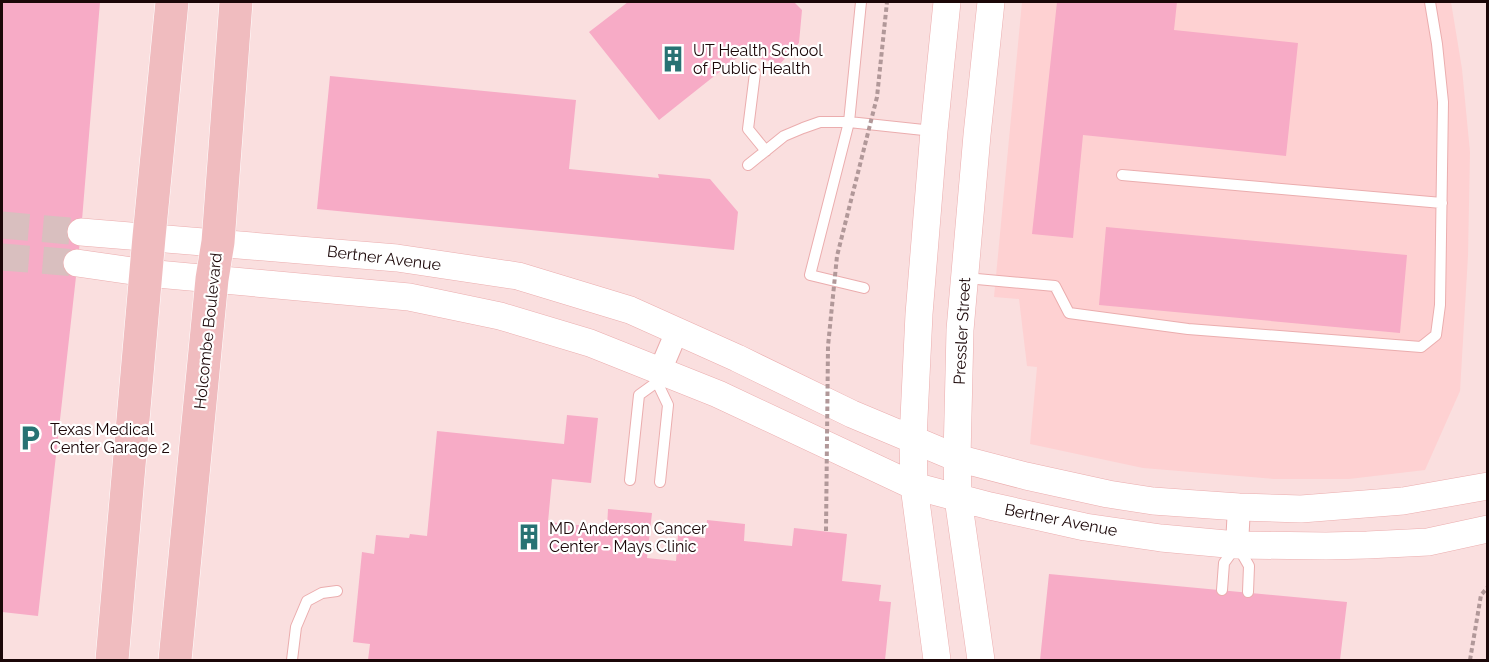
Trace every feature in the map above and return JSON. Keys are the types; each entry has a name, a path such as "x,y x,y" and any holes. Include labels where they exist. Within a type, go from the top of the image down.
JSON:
{"main road":[{"path":"112,660 172,2"},
{"name":"Holcombe Boulevard","path":"175,660 212,279 218,242 236,2"}],"street":[{"path":"937,660 914,486 914,439 919,314 947,2"},
{"name":"Pressler Street","path":"981,660 958,498 957,458 960,330 991,2"},
{"path":"934,131 977,135"},
{"name":"Bertner Avenue","path":"81,232 397,258 518,276 630,310 737,358 852,414 957,458 1108,494 1153,501 1301,509 1403,501 1488,486"},
{"name":"Bertner Avenue","path":"77,263 146,273 409,297 500,316 590,343 659,376 718,394 914,486 1085,527 1161,538 1238,545 1294,546 1428,542 1488,530"},
{"path":"659,376 677,331"},
{"path":"1238,545 1239,507"}],"lane":[{"path":"861,2 849,122 810,275 864,288"},
{"path":"964,278 1055,286 1069,313 1188,329 1421,347 1436,335 1440,305 1443,102 1430,2"},
{"path":"755,73 748,129 766,151"},
{"path":"748,165 784,136 820,122 849,122 934,131"},
{"path":"1122,175 1442,203"},
{"path":"630,480 639,395 659,376 668,405 660,482"},
{"path":"1222,590 1224,563 1238,545 1249,566 1248,592"},
{"path":"292,660 296,627 307,601 321,593 337,591"}],"path":[{"path":"826,531 828,346 837,256 877,97 887,2"},
{"path":"1470,660 1481,595 1488,587"}],"shaded area":[{"path":"1022,2 1451,2 1462,69 1470,152 1468,256 1460,391 1425,470 1349,479 1274,479 1143,468 1030,444 1037,367 1027,366 1019,299 994,297"}],"building":[{"name":"Texas Medical Center Garage 2","path":"2,2 100,2 81,232 38,616 2,612"},
{"name":"UT Health School of Public Health","path":"628,2 794,2 802,10 799,43 780,64 742,54 659,120 589,32"},
{"path":"1057,2 1177,2 1174,30 1298,43 1286,156 1083,135 1073,238 1032,234"},
{"path":"330,76 576,100 569,169 659,178 658,174 710,179 738,212 734,250 317,209"},
{"path":"1106,227 1407,255 1400,333 1099,305"},
{"name":"MD Anderson Cancer Center - Mays Clinic","path":"567,415 598,418 591,483 552,479 548,522 607,528 608,509 652,513 647,558 676,561 678,535 705,538 707,520 745,524 744,541 792,546 794,528 847,534 842,581 881,585 879,601 891,602 885,660 368,660 370,644 353,642 362,552 374,554 376,535 409,538 410,534 427,536 437,431 564,444"},
{"path":"1049,574 1347,602 1340,660 1040,660"}],"tunnel":[{"path":"2,225 81,232"},
{"path":"2,257 77,263"}],"place":[{"name":"UT Health School of Public Health","path":"673,59"},
{"name":"Texas Medical Center Garage 2","path":"30,438"},
{"name":"MD Anderson Cancer Center - Mays Clinic","path":"529,537"}]}
